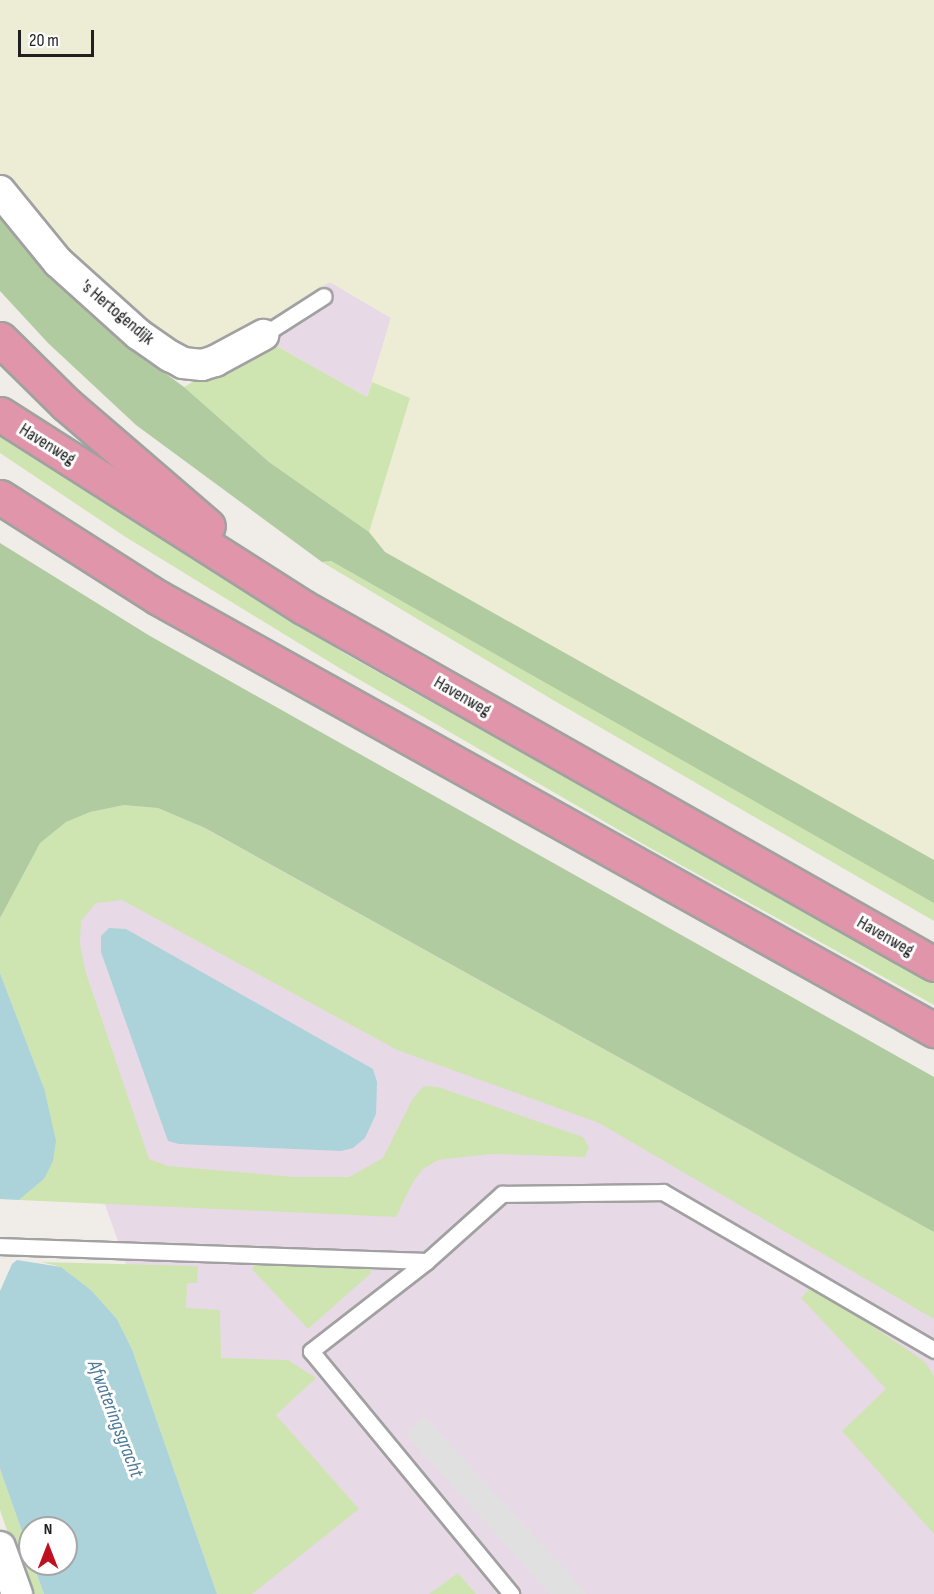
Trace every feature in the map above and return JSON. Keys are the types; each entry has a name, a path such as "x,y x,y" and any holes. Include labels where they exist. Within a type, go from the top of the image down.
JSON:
{"highway":[{"path":"0,339 66,404 303,607"},
{"name":"Havenweg","path":"0,414 303,607 934,964"},
{"path":"0,497 157,597 934,1030"}],"street":[{"name":"'s Hertogendijk","path":"0,191 58,262 138,334 170,356 183,363 202,365 215,361 263,335"},
{"path":"0,1547 17,1594"}],"lane":[{"path":"263,335 324,296"},
{"path":"511,1594 311,1351 427,1261 502,1194 663,1192 934,1350"},
{"path":"0,1246 427,1261"}],"shaded area":[{"path":"330,282 391,318 367,397 266,340 257,325"},
{"path":"0,690 934,1172 934,1594 243,1594 0,908"},
{"path":"425,1417 587,1594 550,1594 405,1434"}],"green space":[{"path":"0,0 934,0 934,860 385,552 369,532 410,398 372,382 391,318 330,282 212,354 181,353 64,253 0,174"},
{"path":"0,209 128,346 184,387 269,462 369,532 385,552 934,860 934,903 331,561 322,562 136,425 48,343 0,291"},
{"path":"266,340 367,397 372,382 410,398 369,532 269,462 184,387"},
{"path":"0,433 347,655 934,983 934,1005 643,844 341,669 124,536 0,453"},
{"path":"0,543 150,636 934,1077 934,1232 205,828 158,808 124,805 90,812 66,822 40,843 0,918"},
{"path":"331,561 934,901 934,921 553,700 322,562"},
{"path":"124,805 158,808 204,828 934,1232 934,1319 599,1123 397,1050 122,900 96,903 81,921 80,944 86,973 149,1159 168,1166 295,1177 349,1177 383,1158 413,1098 424,1086 438,1087 583,1137 589,1147 585,1157 491,1154 438,1160 422,1170 413,1182 396,1217 19,1200 44,1179 44,1088 0,973 0,918 40,842 66,822 90,812"},
{"path":"41,1262 198,1266 197,1283 187,1283 186,1308 220,1310 221,1358 288,1360 316,1378 276,1415 359,1509 252,1594 217,1594 132,1349 117,1319 91,1290 61,1267"},
{"path":"256,1263 372,1269 370,1274 308,1329 252,1269"},
{"path":"812,1286 925,1362 934,1376 934,1534 842,1431 886,1389 801,1298"},
{"path":"0,1469 18,1520 18,1562 0,1510"},
{"path":"458,1573 476,1594 429,1594"},
{"path":"23,1576 37,1576 44,1594 29,1594"}],"water":[{"path":"109,928 126,929 373,1069 377,1082 376,1114 365,1138 353,1148 341,1151 179,1144 168,1141 101,952 101,936"},
{"path":"0,973 44,1088 56,1141 53,1161 44,1179 19,1200 0,1199"},
{"name":"Afwateringsgracht","path":"17,1260 61,1267 91,1290 117,1319 132,1349 217,1594 44,1594 37,1576 78,1576 78,1516 18,1516 18,1520 0,1469 0,1291 12,1264"}]}
